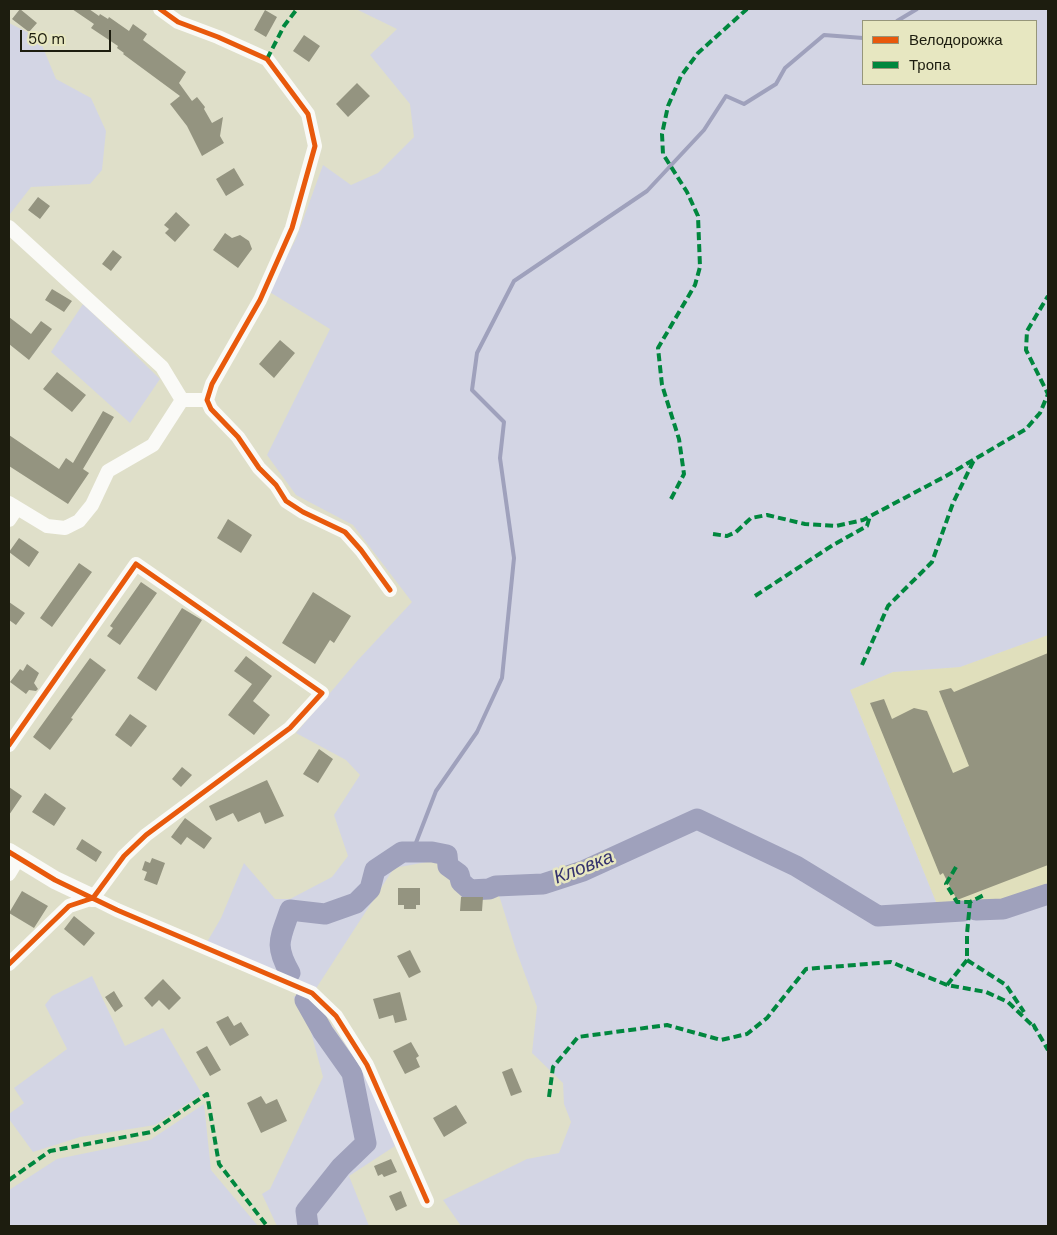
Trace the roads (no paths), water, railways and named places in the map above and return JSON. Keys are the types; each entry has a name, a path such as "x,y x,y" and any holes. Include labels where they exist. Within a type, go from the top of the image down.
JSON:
{"street":[{"path":"160,9 178,22 218,37 267,59 308,114 316,146 292,228 260,300 212,384 207,400 210,409 238,437 259,468 276,485 286,501 303,512 345,532 390,590"},
{"path":"9,227 162,367 182,400"},
{"path":"182,400 207,400"},
{"path":"9,520 13,506 47,526 65,528 79,521 92,506 108,471 153,445 182,400"},
{"path":"9,744 136,564 322,693 290,728 146,835 124,856 93,898 69,906 9,964"},
{"path":"12,861 117,910 312,993 336,1016 368,1065 427,1201"}],"waterway":[{"path":"899,20 917,9"},
{"path":"412,853 436,791 477,732 502,678 514,558 500,458 504,422 472,390 477,353 514,281 647,191 704,130 726,96 744,104 776,84 785,68 824,35 862,38"},
{"name":"Кловка","path":"290,973 280,948 281,935 290,910 325,914 356,903 370,889 375,870 402,852 432,852 447,855 448,866 459,874 461,882 470,890 489,889 496,886 543,884 583,871 697,819 796,866 878,916 963,911"},
{"name":"Кловка","path":"976,910 1003,909 1048,894"},
{"name":"Кловка","path":"305,1000 323,1032 352,1073 366,1143 341,1167 306,1211 308,1226"}]}
